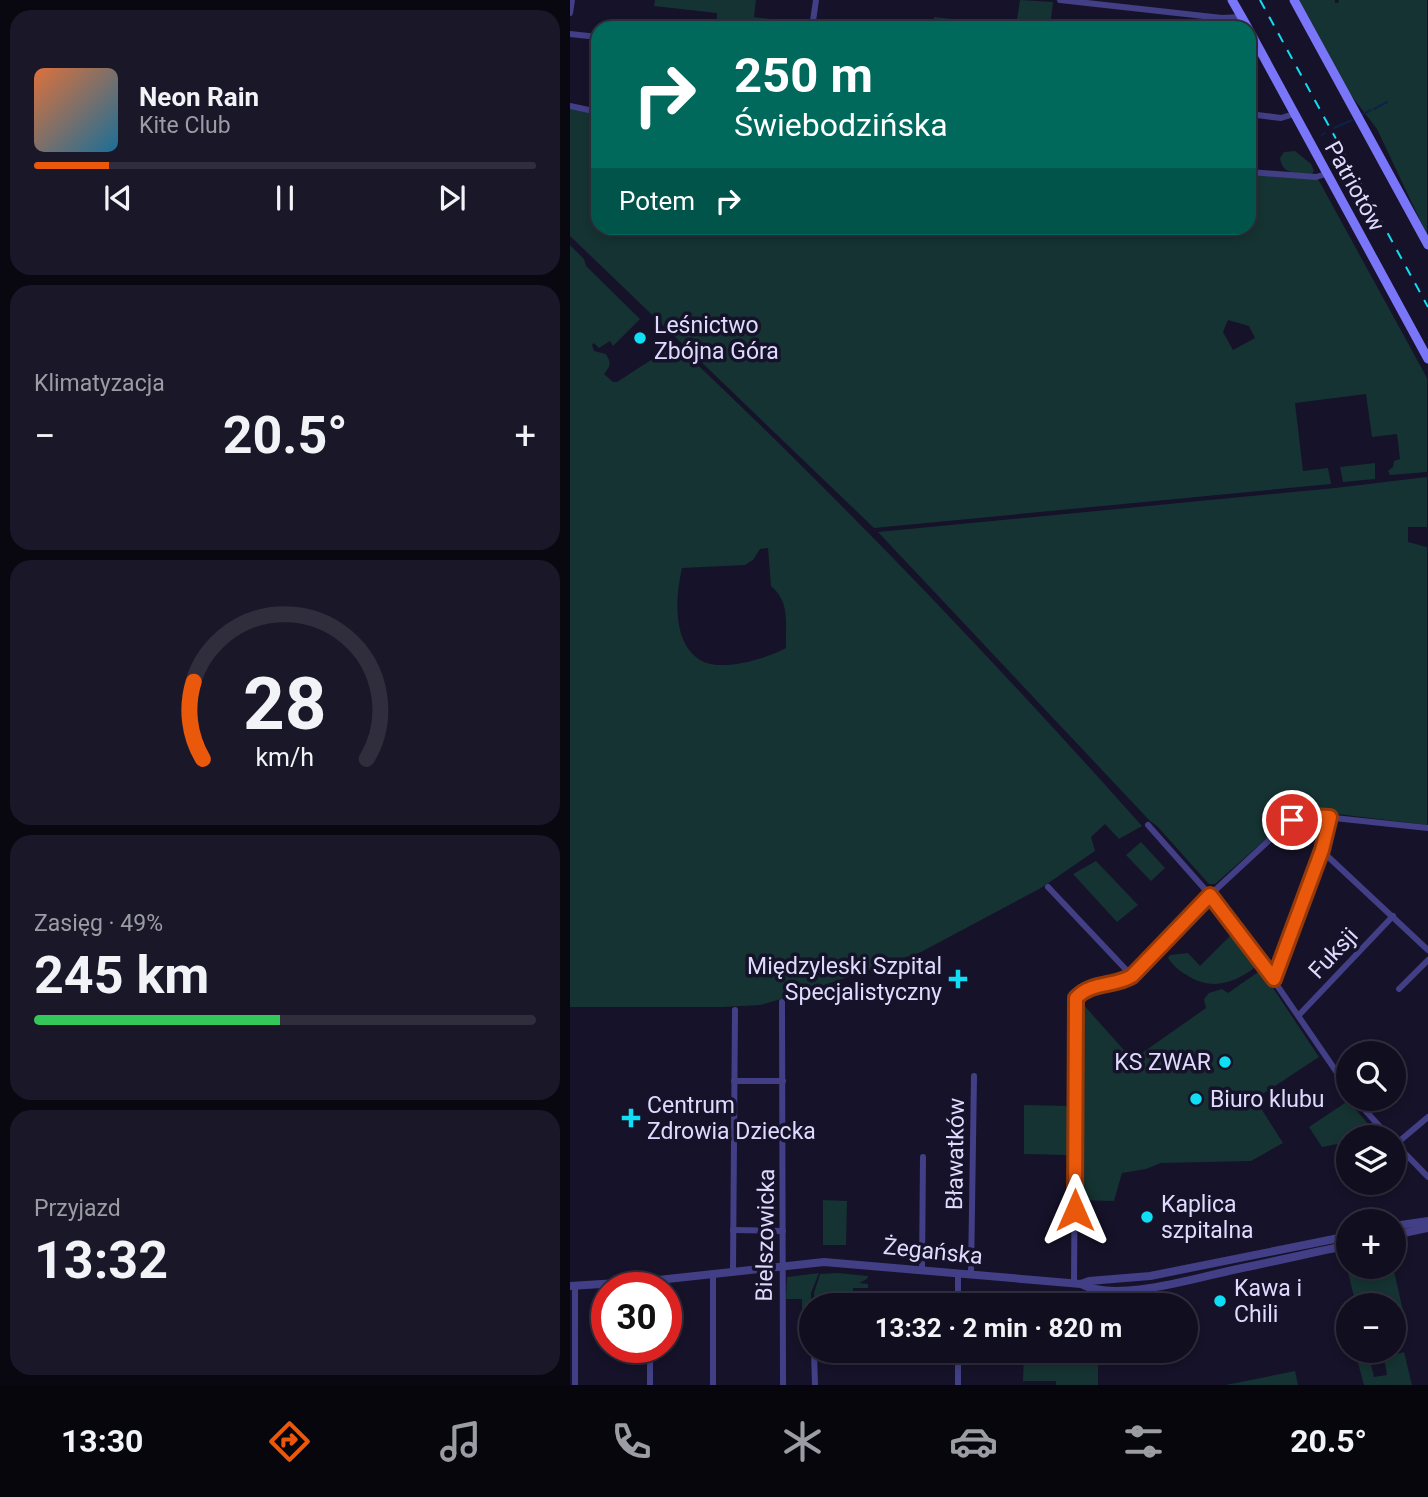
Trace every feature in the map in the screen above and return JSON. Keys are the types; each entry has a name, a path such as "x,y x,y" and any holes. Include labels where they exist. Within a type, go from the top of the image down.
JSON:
{"main road":[{"name":"Patriotów","path":"1232,0 1244,21"},
{"name":"Patriotów","path":"1294,0 1428,246"},
{"name":"Patriotów","path":"1256,44 1428,359"}],"street":[{"path":"570,13 572,0"},
{"path":"813,21 816,0"},
{"path":"1060,0 1222,18 1241,16"},
{"path":"570,34 591,36"},
{"path":"570,106 591,110"},
{"path":"1256,115 1281,118 1294,114"},
{"path":"1256,173 1316,177 1326,174"},
{"path":"1077,1284 1076,998 1090,988 1132,976 1210,895 1292,820 1310,816 1330,817 1428,828"},
{"path":"1274,979 1322,850 1330,817"},
{"path":"1148,825 1210,895 1274,979 1336,1070"},
{"path":"1322,850 1428,950"},
{"path":"1048,887 1132,976"},
{"name":"Fuksji","path":"1299,1015 1393,916"},
{"path":"1399,989 1428,960"},
{"name":"Bielszowicka","path":"782,1002 782,1385"},
{"path":"733,1270 735,1010"},
{"name":"Bławatków","path":"971,1274 974,1076"},
{"path":"734,1081 784,1082"},
{"path":"1366,1111 1378,1125"},
{"path":"1406,1134 1428,1117"},
{"path":"1406,1154 1428,1177"},
{"path":"922,1269 923,1157"},
{"path":"1406,1224 1428,1221"},
{"path":"1406,1233 1428,1228"},
{"path":"733,1230 783,1231"},
{"name":"Żegańska","path":"1077,1284 1150,1276 1336,1239"},
{"name":"Żegańska","path":"682,1278 782,1265 849,1262 1077,1284 1089,1289 1100,1289 1160,1286 1336,1248"},
{"path":"713,1273 713,1385"},
{"path":"958,1273 958,1293"},
{"path":"573,1286 575,1385"},
{"name":"Żegańska","path":"573,1286 591,1286"},
{"path":"650,1363 650,1385"},
{"path":"814,1363 815,1385"},
{"path":"958,1363 958,1385"}],"green space":[{"path":"655,0 756,0 754,17 771,19 716,21 717,13 654,6"},
{"path":"1020,0 1053,2 1051,21 1017,21"},
{"path":"1298,0 1335,0 1335,3 1338,3 1339,0 1427,0 1427,235 1377,129 1344,86"},
{"path":"934,17 970,21 934,21"},
{"path":"570,108 591,112 591,235 1256,235 1256,175 1318,179 1427,378 1427,472 1390,475 1388,471 1393,467 1394,461 1400,459 1397,434 1372,437 1366,394 1295,403 1303,471 1328,468 1331,484 874,528 570,236","holes":["1228,320 1249,326 1255,338 1233,350 1223,332"]},
{"path":"1295,151 1311,164 1314,171 1312,174 1291,172 1284,168 1280,158 1284,152"},
{"path":"570,245 584,259 586,266 640,319 613,346 610,341 599,348 594,343 592,345 594,351 606,354 609,360 609,367 604,374 617,382 668,349 682,350 801,465 917,583 1031,703 1142,826 1119,839 1105,824 1091,837 1095,851 1041,888 921,952 792,996 760,1005 723,1007 570,1007","holes":["768,548 771,586 782,599 784,607 786,648 766,657 728,665 705,662 688,649 679,627 677,603 682,568 745,565 753,560 760,549"]},
{"path":"1375,463 1375,479 1343,482 1340,467"},
{"path":"1427,477 1427,527 1408,527 1408,542 1427,547 1427,825 1329,813 1292,816 1215,884 1209,884 878,532 1335,488"},
{"path":"1141,842 1165,868 1151,881 1126,855"},
{"path":"1096,861 1138,905 1117,922 1073,874"},
{"path":"1234,932 1257,966 1233,980 1216,984 1199,981 1181,971 1168,958 1170,955 1188,953 1200,966"},
{"name":"KS ZWAR","path":"1261,970 1319,1057 1255,1099 1283,1143 1251,1161 1161,1163 1122,1173 1114,1201 1077,1200 1078,1003 1082,1003 1139,1067 1142,1053 1206,1008 1204,999 1209,993 1222,989 1228,993"},
{"path":"1024,1105 1068,1106 1068,1155 1024,1154"},
{"path":"1336,1109 1357,1111 1369,1125 1336,1125 1336,1144 1322,1147 1309,1127"},
{"path":"823,1200 847,1201 846,1245 823,1245"},
{"path":"819,1273 811,1293 799,1293 799,1299 786,1299 787,1277"},
{"path":"820,1274 868,1276 859,1283 868,1284 868,1288 853,1288 853,1293 814,1293"},
{"path":"1350,1279 1396,1279 1399,1293 1353,1293"},
{"path":"1406,1360 1412,1385 1364,1385 1358,1363 1371,1363 1374,1377 1387,1375 1385,1363 1406,1363"},
{"path":"1024,1363 1098,1363 1098,1385 1056,1385 1056,1381 1023,1381"},
{"path":"1295,1371 1298,1385 1226,1385"}],"waterway":[{"path":"1374,109 1387,102"},
{"path":"1363,114 1371,110"},
{"path":"1334,128 1352,120"}],"railway":[{"path":"1260,0 1428,307"}],"place":[{"name":"Leśnictwo Zbójna Góra","path":"640,338"},
{"name":"Międzyleski Szpital Specjalistyczny","path":"958,979"},
{"name":"KS ZWAR","path":"1225,1062"},
{"name":"Biuro klubu","path":"1196,1099"},
{"name":"Centrum Zdrowia Dziecka","path":"631,1118"},
{"name":"Kaplica szpitalna","path":"1147,1217"},
{"name":"Kawa i Chili","path":"1220,1301"}],"route":[{"path":"1075,1210 1076,998 1080,993 1100,984 1122,981 1132,976 1210,895 1274,979 1322,850 1330,817 1310,816 1292,820"}]}
